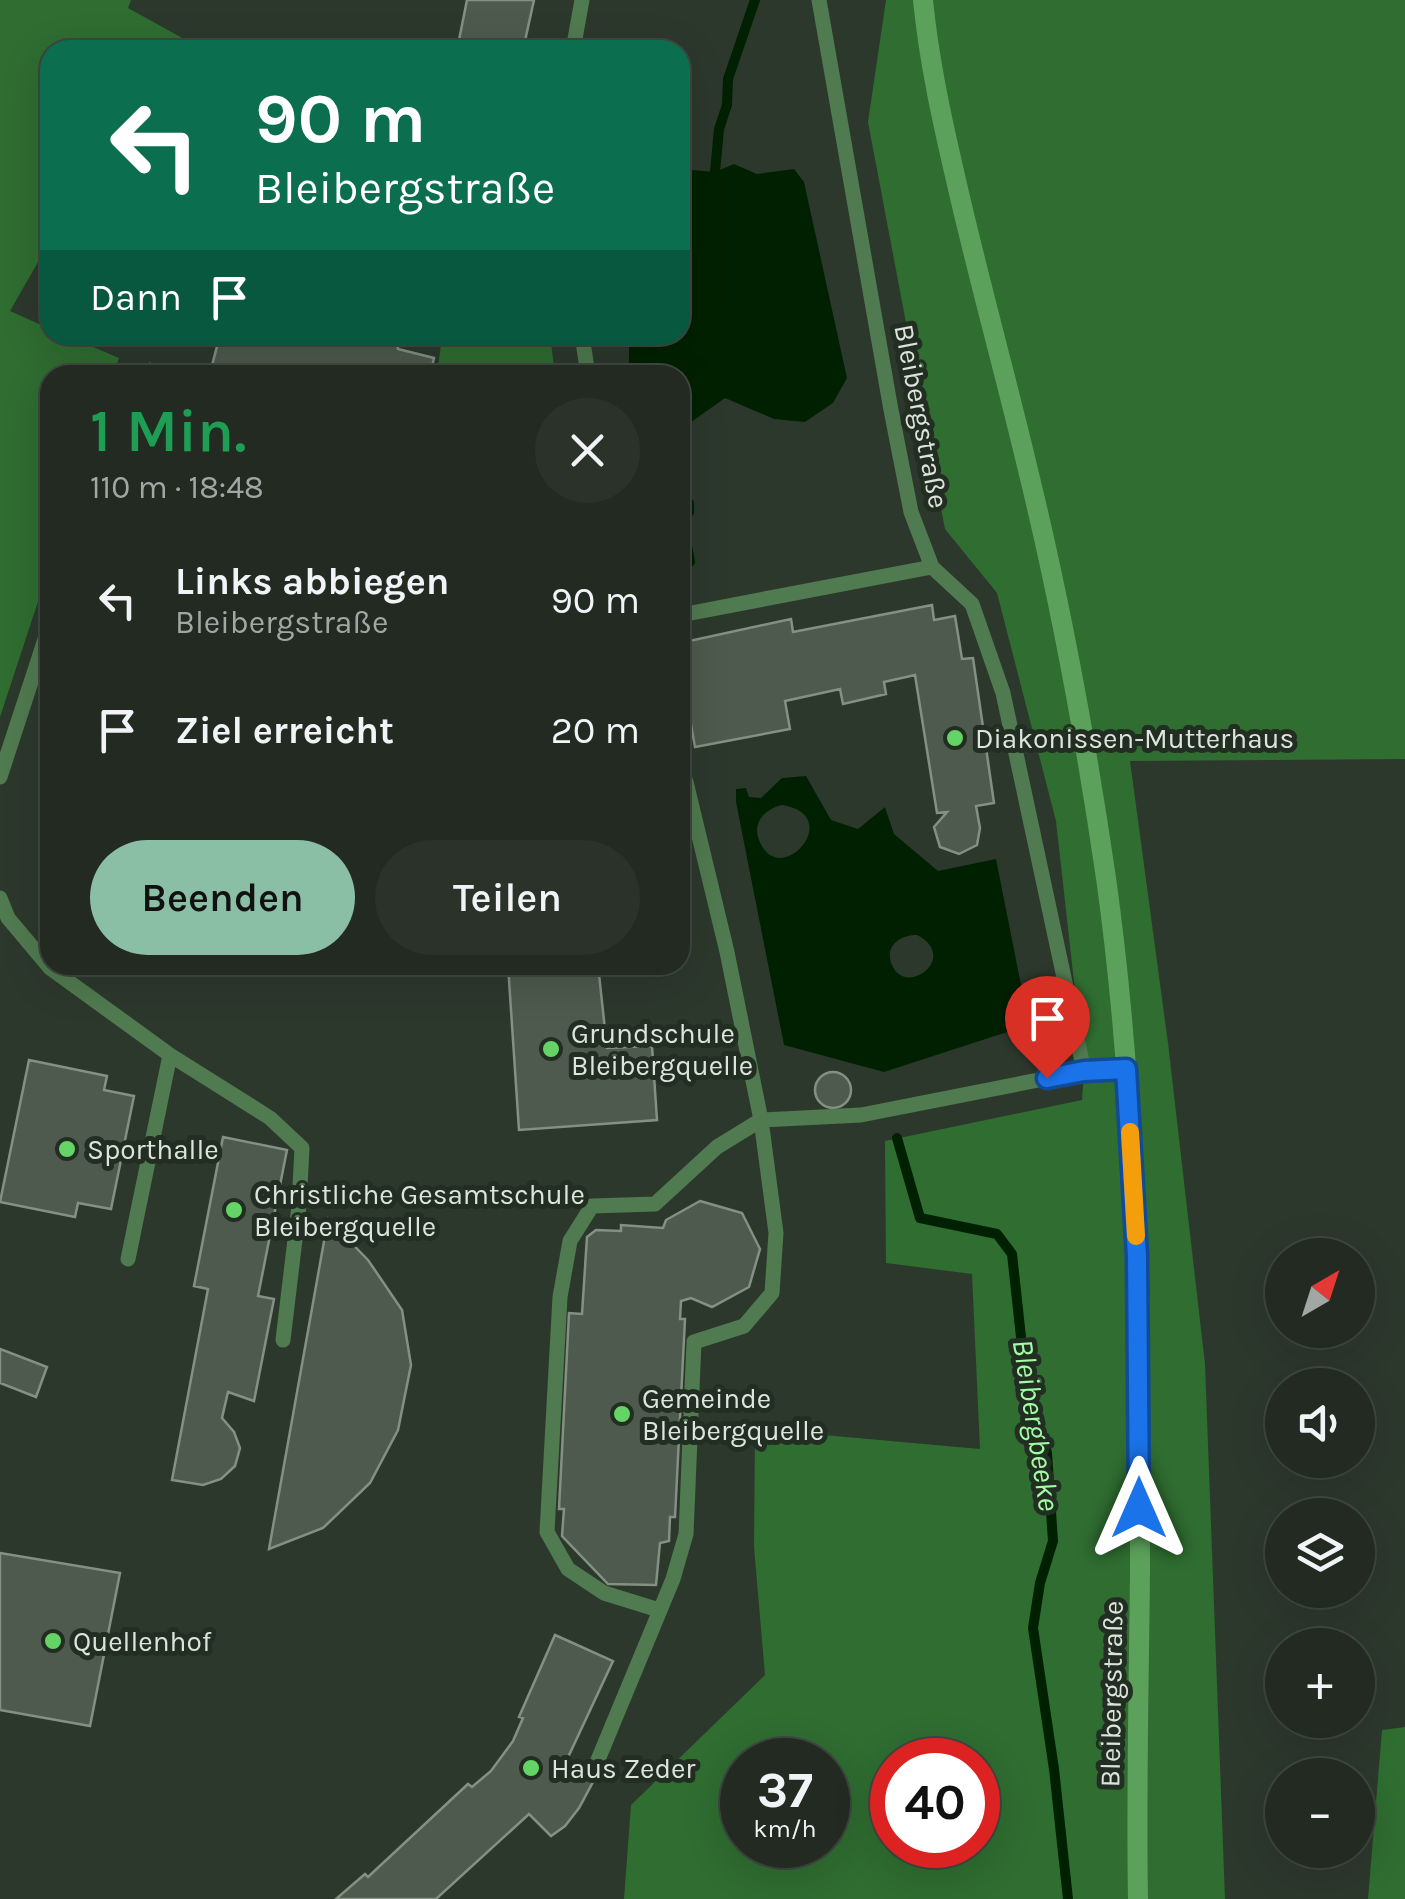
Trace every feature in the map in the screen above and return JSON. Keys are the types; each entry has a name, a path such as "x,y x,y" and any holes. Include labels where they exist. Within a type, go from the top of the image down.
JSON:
{"street":[{"name":"Bleibergstraße","path":"923,0 936,91 1075,679 1106,881 1126,1069 1137,1256 1138,1899"}],"lane":[{"path":"574,40 582,0"},
{"name":"Bleibergstraße","path":"818,0 911,512 932,567 972,604 1004,693 1084,1071"},
{"path":"690,613 932,567"},
{"path":"0,777 40,655"},
{"path":"596,1767 673,1579 686,1534 694,1342 744,1326 772,1293 776,1233 761,1120 727,952 690,799"},
{"path":"0,898 8,918 40,956"},
{"path":"60,975 170,1055 270,1118 302,1148 283,1340"},
{"path":"128,1259 170,1055"},
{"path":"659,1610 604,1592 568,1569 547,1532 560,1297 570,1241 592,1206 655,1204 717,1148 761,1120 862,1115 1084,1071 1126,1069"}],"green space":[{"path":"0,0 131,0 128,8 186,40 40,40 40,258 10,311 40,324 40,345 88,345 119,358 117,365 40,365 40,595 0,717"},
{"path":"886,0 1405,0 1405,759 1130,761 1205,1364 1225,1899 624,1899 631,1805 765,1675 754,1547 755,1429 980,1449 972,1274 886,1263 885,1141 1082,1100 1084,1071 1056,821 997,593 945,529 868,122"},
{"path":"441,345 551,345 554,365 438,365"},
{"path":"1405,1727 1405,1899 1368,1899 1371,1868 1375,1868 1382,1730"}],"shaded area":[{"path":"734,164 757,174 794,169 804,182 847,378 833,403 805,422 774,419 725,398 690,423 690,365 629,365 629,345 690,345 690,170 715,172"},
{"path":"806,776 831,820 858,829 885,807 894,834 938,871 996,859 1029,1025 884,1072 784,1045 736,802 736,789 746,788 749,797 761,798 782,778","holes":["782,805 800,812 809,822 809,834 802,846 780,858 768,854 757,828 765,813","917,935 929,944 932,963 926,971 908,977 892,965 890,952 900,939"]}],"building":[{"path":"467,0 534,0 525,40 459,40"},
{"path":"217,345 398,345 398,349 434,358 432,365 212,365"},
{"name":"Diakonissen-Mutterhaus","path":"932,605 934,620 955,616 962,659 973,658 994,803 976,806 980,828 977,845 959,854 940,847 934,827 947,812 937,813 915,675 884,682 886,694 843,704 840,689 785,701 790,729 695,747 690,718 690,641 791,619 793,632"},
{"path":"509,975 599,975 607,1048 652,1046 657,1120 519,1130"},
{"name":"Sporthalle","path":"29,1060 107,1076 104,1090 134,1096 111,1209 78,1203 75,1217 0,1202"},
{"path":"833,1072 846,1077 851,1090 846,1103 833,1108 820,1103 815,1090 820,1077"},
{"path":"223,1137 287,1150 258,1296 274,1299 254,1401 228,1392 222,1418 234,1432 240,1448 235,1466 221,1479 203,1485 172,1480 208,1289 194,1286"},
{"name":"Gemeinde Bleibergquelle","path":"700,1201 742,1213 760,1249 749,1287 712,1307 691,1298 681,1301 680,1319 685,1319 675,1517 670,1517 669,1541 660,1543 656,1585 608,1584 562,1536 564,1509 559,1509 569,1313 582,1314 587,1237 596,1230 621,1231 621,1225 663,1228 666,1220"},
{"path":"328,1219 368,1260 402,1310 411,1365 398,1430 370,1483 323,1528 269,1549"},
{"path":"0,1349 47,1367 36,1397 0,1383"},
{"name":"Quellenhof","path":"0,1553 120,1573 90,1726 0,1710"},
{"name":"Haus Zeder","path":"555,1635 613,1661 564,1766 594,1780 565,1826 551,1836 529,1814 436,1899 336,1899 365,1874 368,1877 468,1784 472,1787 491,1771 513,1741 523,1718 519,1717"}],"waterway":[{"path":"711,182 727,105 728,79 755,0"},
{"name":"Bleibergbeeke","path":"897,1138 920,1218 997,1234 1012,1254 1026,1383 1047,1453 1053,1541 1040,1583 1033,1628 1068,1899"}],"slow traffic":[{"path":"1130,1132 1136,1236"}],"place":[{"name":"Diakonissen-Mutterhaus","path":"955,738"},
{"name":"Grundschule Bleibergquelle","path":"551,1049"},
{"name":"Sporthalle","path":"67,1149"},
{"name":"Christliche Gesamtschule Bleibergquelle","path":"234,1210"},
{"name":"Gemeinde Bleibergquelle","path":"622,1414"},
{"name":"Quellenhof","path":"53,1641"},
{"name":"Haus Zeder","path":"531,1768"}],"route":[{"path":"1047,1078 1126,1069 1137,1256 1139,1508"}]}
